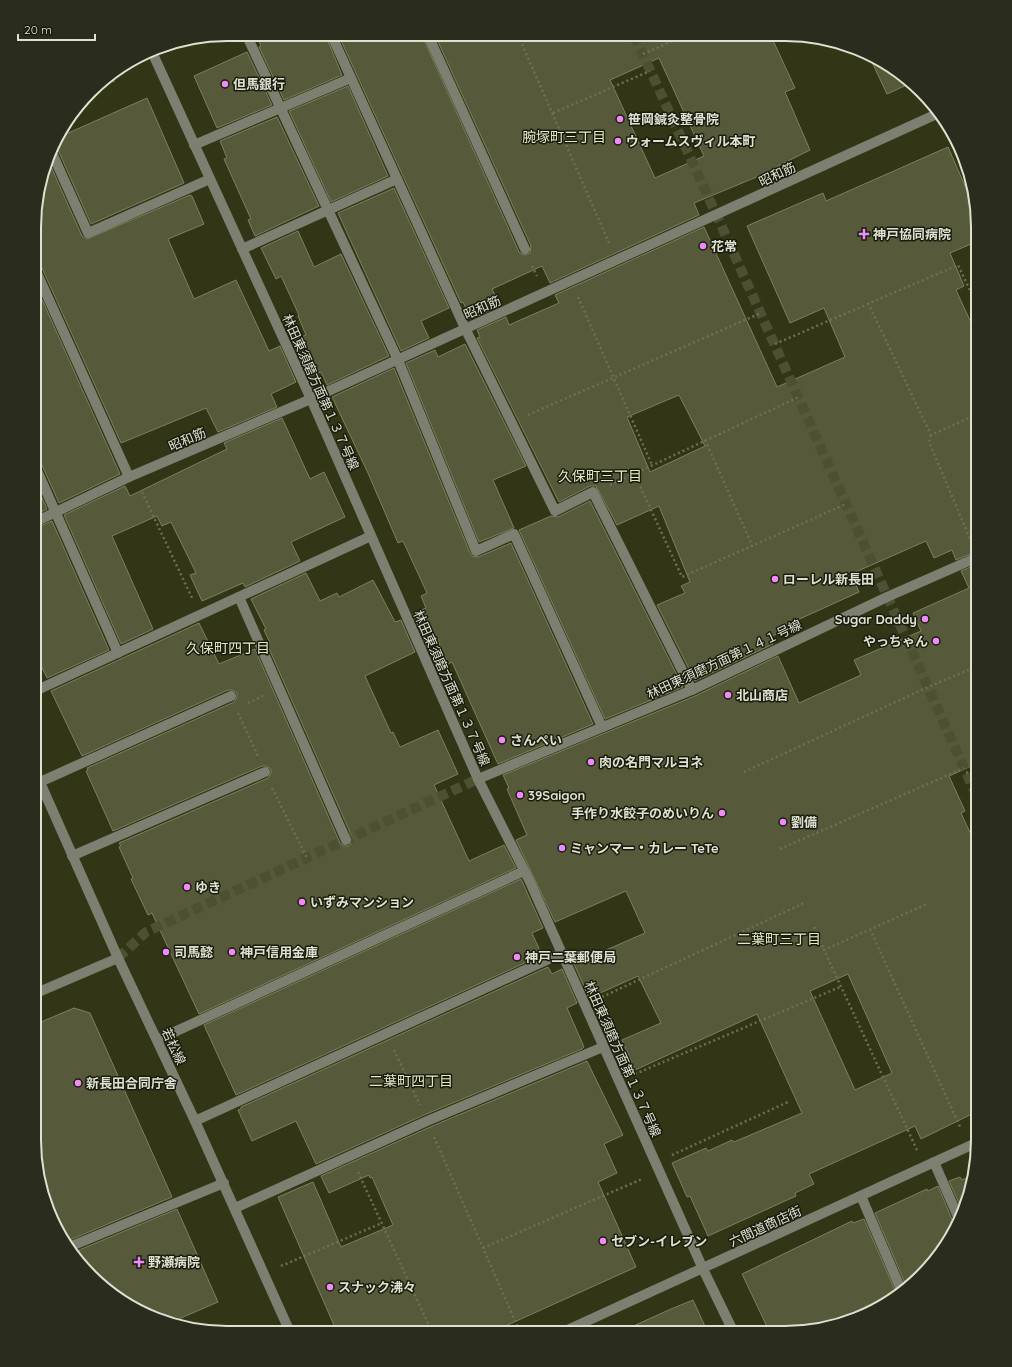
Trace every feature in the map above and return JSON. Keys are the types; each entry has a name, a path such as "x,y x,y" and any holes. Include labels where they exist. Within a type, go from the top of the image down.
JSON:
{"street":[{"path":"249,41 398,360 476,551 514,534 602,728"},
{"path":"334,41 466,328 555,511 593,492 692,690"},
{"path":"431,41 525,249"},
{"name":"林田東須磨方面第１３７号線","path":"154,56 311,399 478,779 524,871 562,953 618,1081 703,1269 731,1326"},
{"path":"194,145 351,78"},
{"name":"昭和筋","path":"41,519 132,476 398,360 934,115"},
{"path":"54,158 88,233 210,179"},
{"path":"242,249 397,179"},
{"path":"41,282 132,476"},
{"path":"41,479 118,653"},
{"path":"41,688 371,536"},
{"name":"林田東須磨方面第１４１号線","path":"478,779 692,690 887,597 971,560"},
{"path":"240,597 346,840"},
{"path":"41,782 231,696"},
{"path":"72,856 265,772"},
{"name":"若松線","path":"41,784 118,958 196,1121 287,1326"},
{"path":"157,1040 524,871"},
{"path":"196,1121 562,953"},
{"path":"41,991 118,958"},
{"path":"235,1208 427,1121 603,1047"},
{"name":"六間道商店街","path":"576,1326 971,1145"},
{"path":"930,1164 956,1213"},
{"path":"73,1245 224,1183"},
{"path":"860,1196 900,1287"}],"path":[{"path":"521,41 617,260"},
{"path":"643,54 672,41"},
{"path":"553,112 650,70"},
{"path":"109,83 116,80"},
{"path":"525,249 545,293"},
{"path":"775,344 958,265 971,292"},
{"path":"570,281 652,465"},
{"path":"868,303 932,435"},
{"path":"512,423 761,313"},
{"path":"593,492 799,397"},
{"path":"971,417 932,435 929,442 971,540"},
{"path":"705,440 752,546"},
{"path":"634,473 682,577 846,504"},
{"path":"132,476 200,615"},
{"path":"744,772 928,687 971,669"},
{"path":"244,705 280,688"},
{"path":"780,849 964,768"},
{"path":"966,773 971,771"},
{"path":"584,1005 804,903"},
{"path":"824,950 927,904"},
{"path":"814,927 841,987 930,1164"},
{"path":"870,929 971,1140"},
{"path":"618,1081 841,987"},
{"path":"387,1034 517,1326"},
{"path":"483,1248 657,1167 788,1102"},
{"path":"350,1155 429,1326"},
{"path":"264,1272 382,1223"}],"building":[{"path":"259,41 328,41 342,75 284,100 259,47 261,46"},
{"path":"341,41 425,41 519,252 524,255 530,253 531,246 438,41 773,41 795,88 785,92 810,150 778,166 778,168 694,203 699,215 550,283 542,266 492,289 500,306 471,319 463,302 461,303","holes":["659,58 704,156 655,178 610,80"]},
{"path":"247,52 272,105 217,128 194,76"},
{"path":"872,63 906,85 887,94"},
{"path":"348,86 388,176 331,202 289,111"},
{"path":"147,98 184,183 91,224 58,150 66,134"},
{"path":"277,117 319,206 255,236 248,220 251,219 224,159 227,158 220,141"},
{"path":"948,147 967,190 971,215 971,244 950,253 964,286 956,290 971,323 971,554 956,560 952,550 934,558 926,541 851,574 859,592 793,622 795,626 770,637 773,644 695,681 657,605 685,593 681,586 690,582 659,506 617,525 596,486 590,486 559,502 477,338 480,337 477,330 506,317 509,325 559,303 555,295 704,227 777,387 845,357 824,308 790,323 747,226 823,193 826,201","holes":["679,395 705,446 650,472 627,417"]},
{"path":"51,167 82,236 87,239 190,195 192,196 204,224 168,239 194,299 236,280 269,351 280,346 296,382 271,394 277,407 218,432 206,408 121,443 42,268 41,215 47,179"},
{"path":"394,188 449,308 421,321 429,338 401,351 338,213"},
{"path":"298,231 314,267 341,254 389,356 327,385 321,372 308,377 292,341 306,335 298,316 299,315 281,276 276,279 261,248"},
{"path":"41,297 120,474 59,503 41,463"},
{"path":"465,344 526,466 493,480 514,528 479,542 406,363 435,350 438,357"},
{"path":"394,368 470,553 472,556 478,557 511,543 593,724 498,764 452,662 448,664 438,641 427,647 413,614 426,608 421,596 427,593 403,541 398,543 368,473 332,397"},
{"path":"282,418 310,479 324,472 345,517 291,542 300,561 245,587 243,583 202,601 190,575 196,573 171,522 162,526 157,516 112,536 153,629 121,644 64,515 125,486 130,496 227,449 224,443"},
{"path":"41,496 47,509 41,512"},
{"path":"590,501 683,687 605,719 519,530 551,516 558,517"},
{"path":"52,521 109,650 47,678 41,666 41,526"},
{"path":"971,567 971,766 949,776 965,811 961,813 971,835 971,1114 921,1139 915,1126 809,1174 814,1184 795,1193 796,1196 708,1236 690,1196 687,1197 672,1163 706,1148 708,1151 732,1140 734,1142 802,1113 757,1014 635,1070 622,1040 661,1023 638,976 589,998 574,964 645,933 626,891 555,922 516,840 527,835 507,789 509,788 503,775 695,696 778,656 799,703 861,675 854,660 921,631 913,613 969,588 961,571","holes":["848,974 892,1073 855,1090 810,991"]},
{"path":"306,573 320,601 337,593 339,597 373,580 395,622 401,620 415,652 365,676 391,733 393,732 400,747 438,730 458,774 434,785 469,861 504,845 516,868 199,1014 152,913 148,915 131,879 133,878 119,847 121,846 119,843 268,778 271,773 271,769 266,766 262,766 113,831 86,771 88,770 87,768 234,702 237,697 237,693 232,690 228,690 82,756 51,691 199,623 219,664 255,649 340,843 345,846 349,846 352,841 352,837 267,644 270,643 264,630 266,629 251,599"},
{"path":"521,879 543,928 532,933 542,955 236,1095 204,1025"},
{"path":"548,967 552,974 562,969 577,1003 567,1008 584,1047 582,1049 424,1115 316,1164 296,1121 252,1141 238,1110 241,1109 241,1107"},
{"name":"新長田合同庁舎","path":"74,1008 90,1013 172,1197 70,1240 55,1211 47,1188 41,1152 41,1022"},
{"path":"587,1061 623,1135 604,1144 617,1173 598,1182 636,1267 505,1326 334,1326 278,1197 313,1182 341,1247 393,1225 372,1177 370,1178 369,1175 329,1193 321,1176 430,1127"},
{"path":"960,1177 962,1180 967,1178 959,1204 949,1181"},
{"path":"938,1186 953,1221 933,1253 917,1272 905,1283 875,1213 927,1189 928,1191"},
{"name":"野瀬病院","path":"177,1209 218,1302 177,1319 156,1312 134,1301 114,1288 95,1272 77,1251"},
{"path":"864,1219 895,1290 867,1307 833,1320 797,1326 767,1326 742,1274 852,1221 853,1223"},
{"path":"693,1300 705,1326 633,1326"}],"tunnel":[{"path":"637,41 717,216 971,783"},
{"path":"118,958 146,932 478,779"}],"place":[{"name":"但馬銀行","path":"225,84"},
{"name":"笹岡鍼灸整骨院","path":"620,119"},
{"name":"ウォームスヴィル本町","path":"618,141"},
{"name":"神戸協同病院","path":"864,234"},
{"name":"花常","path":"703,246"},
{"name":"ローレル新長田","path":"775,579"},
{"name":"Sugar Daddy","path":"925,619"},
{"name":"やっちゃん","path":"936,641"},
{"name":"北山商店","path":"728,695"},
{"name":"さんぺい","path":"502,740"},
{"name":"肉の名門マルヨネ","path":"591,762"},
{"name":"39Saigon","path":"520,795"},
{"name":"手作り水餃子のめいりん","path":"722,813"},
{"name":"劉備","path":"783,822"},
{"name":"ミャンマー・カレー TeTe","path":"562,848"},
{"name":"ゆき","path":"187,887"},
{"name":"いずみマンション","path":"302,902"},
{"name":"司馬懿","path":"166,952"},
{"name":"神戸信用金庫","path":"232,952"},
{"name":"神戸二葉郵便局","path":"517,957"},
{"name":"新長田合同庁舎","path":"78,1083"},
{"name":"セブン-イレブン","path":"603,1241"},
{"name":"野瀬病院","path":"139,1262"},
{"name":"スナック沸々","path":"330,1287"}],"district":[{"name":"腕塚町三丁目","path":"564,137"},
{"name":"久保町三丁目","path":"600,476"},
{"name":"久保町四丁目","path":"228,648"},
{"name":"二葉町三丁目","path":"779,939"},
{"name":"二葉町四丁目","path":"411,1081"}]}
